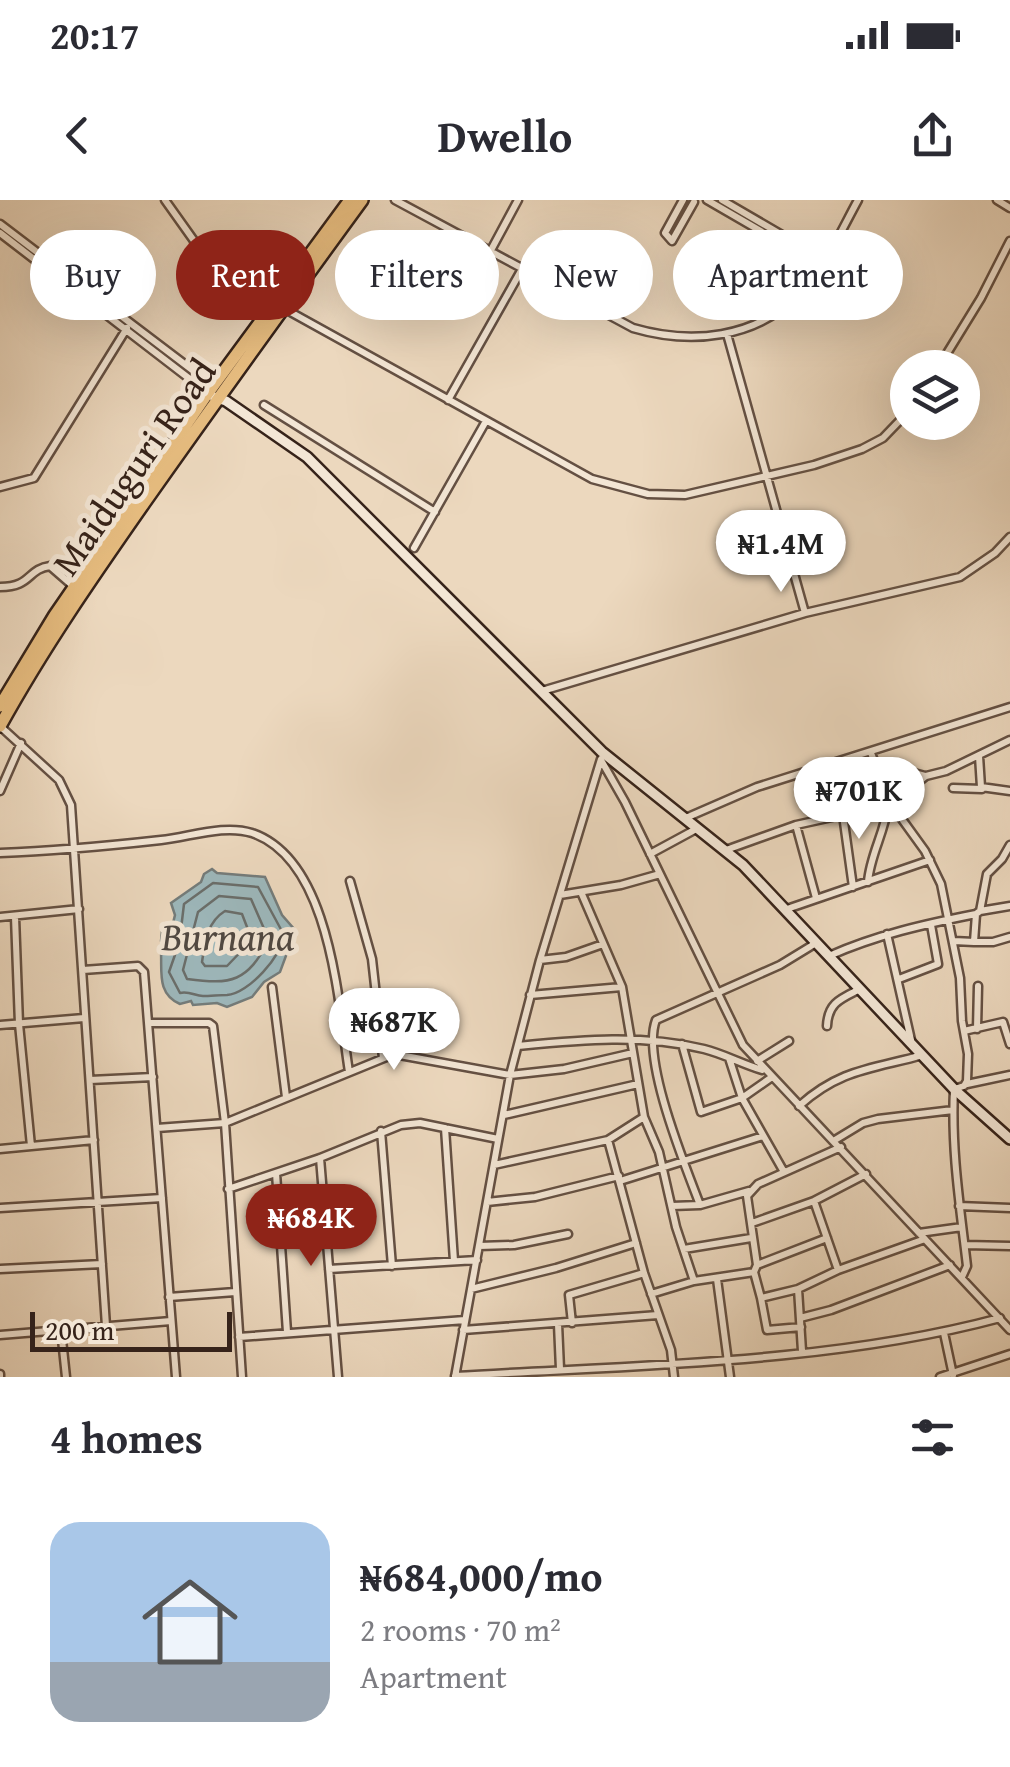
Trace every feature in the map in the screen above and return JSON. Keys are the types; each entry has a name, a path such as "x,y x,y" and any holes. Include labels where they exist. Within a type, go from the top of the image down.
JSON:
{"highway":[{"name":"Maiduguri Road","path":"315,253 350,200"},
{"name":"Maiduguri Road","path":"315,261 362,200"},
{"name":"Maiduguri Road","path":"0,706 74,587 270,320"},
{"name":"Maiduguri Road","path":"0,726 52,636 217,394"}],"street":[{"path":"165,200 186,230"},
{"path":"395,200 450,230"},
{"path":"499,235 518,200"},
{"path":"695,200 722,203 767,230"},
{"path":"695,200 672,241 665,233 695,200"},
{"path":"841,230 858,200"},
{"path":"997,200 1010,208"},
{"path":"0,224 217,394 307,457 602,756 688,817 787,909 954,1089 1010,1139"},
{"path":"0,233 129,326"},
{"path":"949,350 1010,241"},
{"path":"448,400 519,274"},
{"path":"303,320 592,479 648,494 685,495 766,476 862,449 890,431"},
{"path":"618,320 662,337 696,339 727,334 757,320"},
{"path":"0,487 34,478 129,326"},
{"path":"727,334 805,614"},
{"path":"264,405 436,512"},
{"path":"414,548 486,421"},
{"path":"538,692 805,614 960,577 995,553 1010,537"},
{"path":"0,587 17,587 42,567 50,566 74,587"},
{"path":"688,817 757,787 1010,707"},
{"path":"0,726 21,742 67,793 75,850 106,1326"},
{"path":"877,769 925,776 946,772 1010,740"},
{"path":"0,791 21,742"},
{"path":"870,754 890,804 930,860 941,884 954,941 968,1054 966,1084"},
{"path":"602,756 743,1045 1010,1330"},
{"path":"602,756 540,960 510,1075 455,1376 560,1368 575,1373 730,1359 944,1333 1000,1318"},
{"path":"979,756 980,785 984,789"},
{"path":"726,850 796,825 890,804 925,776"},
{"path":"953,788 1010,791"},
{"path":"868,882 890,804"},
{"path":"842,815 853,887"},
{"path":"796,825 816,898"},
{"path":"650,854 699,827"},
{"path":"0,853 75,850 220,831 250,832 275,844 292,860 324,930 349,1072"},
{"path":"974,942 987,874 1010,844"},
{"path":"787,909 930,860"},
{"path":"560,895 660,874"},
{"path":"350,880 372,959 383,1058"},
{"path":"582,892 622,987 644,1117 664,1168 694,1281"},
{"path":"829,956 904,928 931,926 1010,906"},
{"path":"0,917 79,909"},
{"path":"15,916 19,1024 31,1146"},
{"path":"898,979 938,964 931,926"},
{"path":"887,934 911,1041"},
{"path":"954,941 993,942 1010,937"},
{"path":"700,1204 658,1076 652,1041 654,1027 662,1015 780,965 817,942"},
{"path":"540,960 566,957 603,944"},
{"path":"83,970 142,968 176,1377"},
{"path":"978,986 978,1030"},
{"path":"272,987 286,1096"},
{"path":"530,995 622,987"},
{"path":"828,1026 832,1004 860,989"},
{"path":"0,1025 84,1018"},
{"path":"964,1031 1003,1022 1010,1044"},
{"path":"148,1023 212,1023 225,1123 242,1377"},
{"path":"518,1046 631,1039 682,1044 729,1057 769,1074"},
{"path":"757,1061 789,1040"},
{"path":"682,1044 699,1110 704,1112 742,1098 769,1074"},
{"path":"157,1128 225,1123 383,1058 406,1054 510,1075 564,1070 633,1053"},
{"path":"799,1106 843,1075 924,1055"},
{"path":"729,1057 742,1098 784,1173"},
{"path":"954,1089 1010,1075"},
{"path":"90,1080 153,1077"},
{"path":"504,1115 638,1084"},
{"path":"954,1089 952,1144 967,1268 962,1276"},
{"path":"672,1206 700,1204 750,1191 838,1144 864,1123 953,1110"},
{"path":"494,1164 608,1140 644,1117"},
{"path":"228,1189 320,1158 381,1131 420,1122 499,1140"},
{"path":"445,1128 454,1261"},
{"path":"381,1131 392,1266"},
{"path":"487,1202 535,1197 619,1179 763,1136"},
{"path":"0,1149 94,1140"},
{"path":"608,1140 674,1377"},
{"path":"320,1158 338,1377"},
{"path":"276,1173 287,1332"},
{"path":"752,1223 814,1201 866,1174"},
{"path":"750,1191 747,1199 755,1268 767,1330 800,1322 950,1265"},
{"path":"0,1208 162,1198"},
{"path":"814,1201 838,1270"},
{"path":"960,1206 1010,1208"},
{"path":"761,1298 798,1289 922,1236 962,1227"},
{"path":"479,1246 568,1234"},
{"path":"684,1249 752,1238"},
{"path":"651,1294 755,1268 827,1238"},
{"path":"471,1289 636,1243"},
{"path":"964,1246 1010,1246"},
{"path":"329,1269 476,1260"},
{"path":"0,1269 102,1264"},
{"path":"572,1323 569,1296 644,1273"},
{"path":"717,1279 730,1377"},
{"path":"798,1289 802,1351"},
{"path":"170,1297 235,1292"},
{"path":"463,1330 658,1314"},
{"path":"238,1337 465,1320"},
{"path":"0,1336 171,1322"},
{"path":"558,1324 560,1368"},
{"path":"61,1330 66,1377"},
{"path":"944,1333 953,1375"},
{"path":"940,1377 1010,1354"}],"water":[{"name":"Burnana","path":"212,869 217,873 265,877 282,915 295,930 294,947 287,953 280,972 264,982 252,997 227,1007 217,1003 193,1005 191,1001 180,1004 167,994 161,975 161,953 166,951 162,931 172,927 175,915 171,903"}]}
